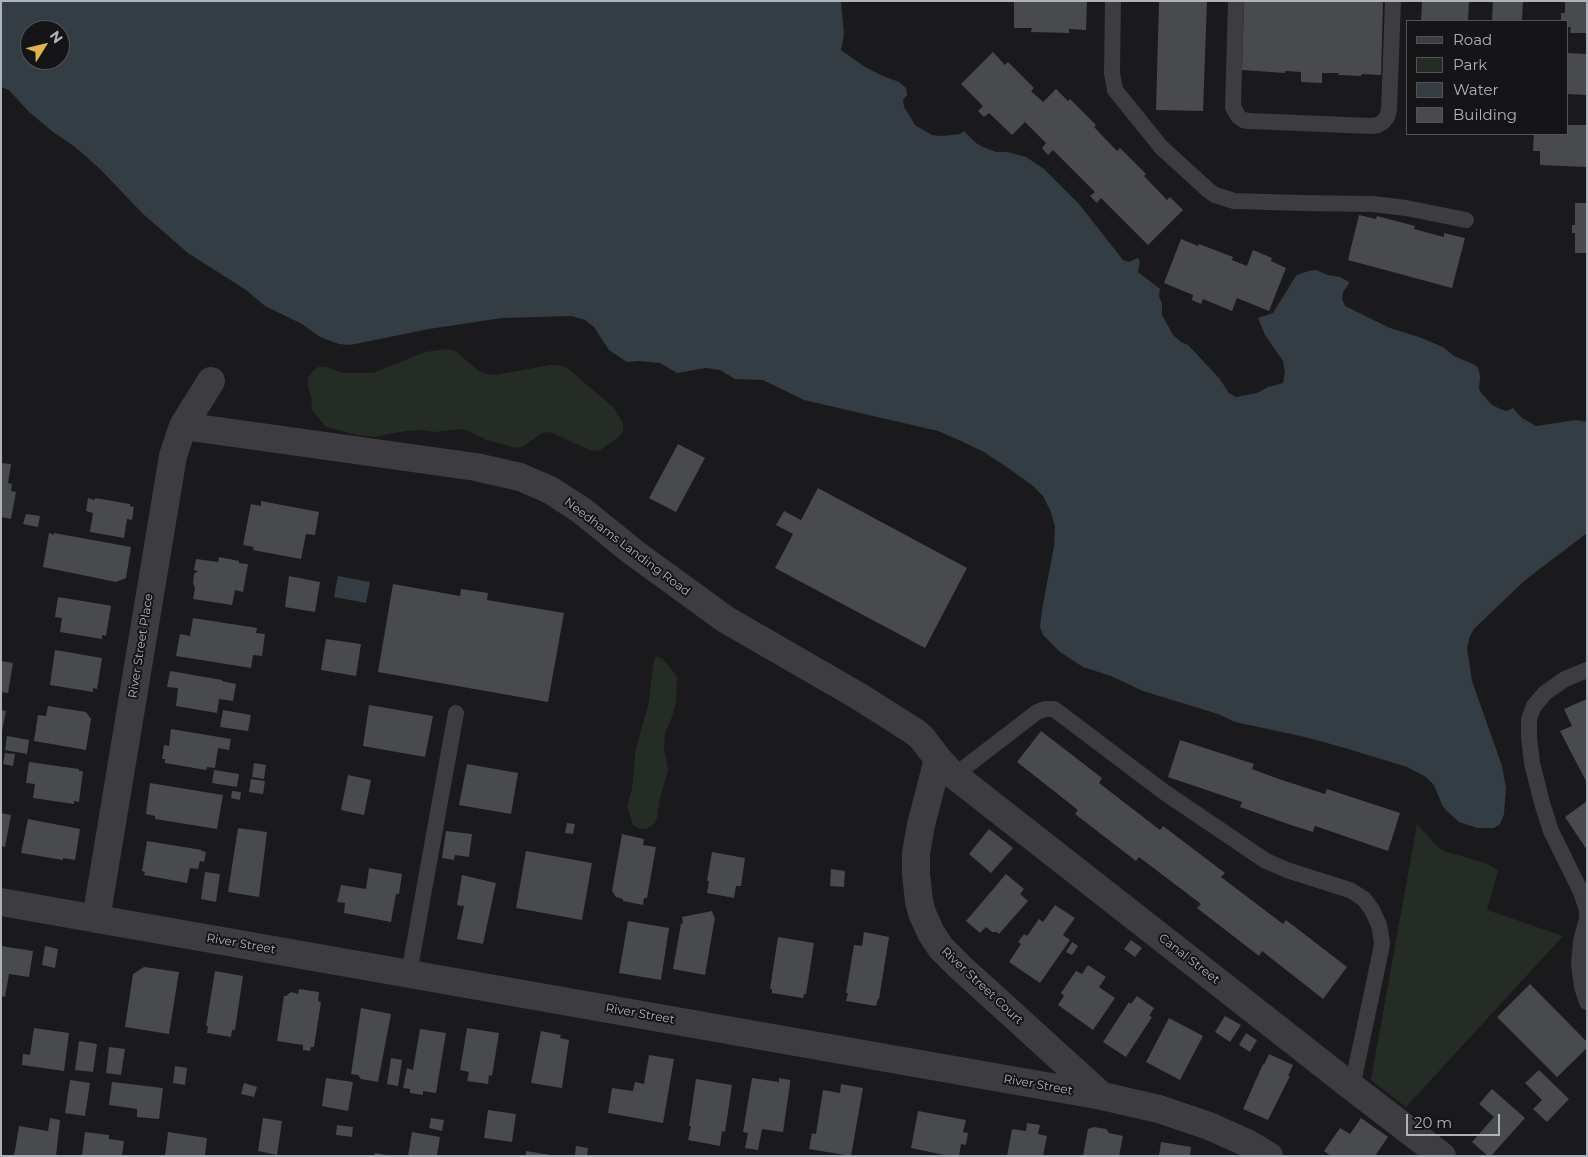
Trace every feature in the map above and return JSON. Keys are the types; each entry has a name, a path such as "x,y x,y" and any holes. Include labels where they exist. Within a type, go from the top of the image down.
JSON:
{"street":[{"name":"River Street Place","path":"96,919 173,456 183,426 211,381"},
{"name":"Needhams Landing Road","path":"183,426 476,467 520,476 542,485 581,510 648,563 724,618 905,725 922,738 946,767"},
{"name":"Canal Street","path":"946,767 1442,1156"},
{"name":"River Street Court","path":"946,767 921,825 916,852 916,881 919,901 931,933 941,948 959,966 1102,1096"},
{"name":"River Street","path":"1,902 1102,1096 1158,1109 1209,1126 1269,1156"}],"lane":[{"path":"1113,1 1112,78 1116,90 1161,147 1215,195 1234,200 1373,204 1406,208 1466,220"},
{"path":"1236,1 1233,107 1238,116 1243,120 1249,121 1371,126 1383,122 1389,110 1393,1"},
{"path":"1587,670 1565,679 1544,693 1534,706 1529,719 1531,755 1542,803 1551,831 1581,892 1587,910 1579,964 1582,987 1587,1002"},
{"path":"946,767 1037,712 1045,709 1054,709 1164,792 1266,861 1287,870 1350,890 1364,899 1379,925 1382,942 1352,1087"},
{"path":"409,973 456,713"}],"green space":[{"path":"448,349 455,351 480,372 488,374 495,375 550,365 567,368 614,408 623,424 623,431 619,437 600,450 592,451 550,432 542,433 524,446 517,448 487,440 466,430 458,429 435,432 406,431 373,437 357,435 326,427 311,409 312,401 308,378 318,367 326,367 342,373 373,373 425,352"},
{"path":"657,656 663,659 677,677 676,701 672,717 665,732 664,749 668,770 659,802 657,818 651,826 646,829 640,829 633,825 627,806 632,789 636,748 648,706 654,660"},
{"path":"1417,824 1444,851 1488,864 1498,871 1487,910 1563,936 1406,1107 1371,1080"}],"water":[{"path":"1,1 841,1 844,35 841,50 865,67 899,82 906,88 907,95 903,100 904,107 915,125 932,135 960,134 964,131 983,147 996,152 1007,152 1026,157 1044,169 1079,204 1123,260 1129,262 1138,258 1140,261 1138,272 1160,289 1159,296 1162,304 1162,315 1173,335 1188,345 1219,378 1229,393 1236,397 1257,393 1268,387 1283,383 1285,373 1283,361 1265,335 1258,318 1273,313 1297,275 1316,270 1340,277 1349,282 1343,292 1342,299 1345,306 1390,328 1443,347 1454,356 1475,365 1480,376 1479,389 1492,405 1507,411 1513,408 1522,418 1536,426 1576,420 1587,422 1587,533 1524,581 1474,629 1467,648 1472,681 1502,766 1506,788 1504,814 1500,824 1494,828 1477,828 1459,822 1442,805 1434,785 1426,777 1407,767 1305,737 1235,722 1218,714 1143,691 1111,676 1083,667 1060,652 1043,635 1040,627 1054,546 1055,527 1051,512 1043,496 1033,486 984,452 938,431 804,400 763,380 735,379 720,370 706,368 677,373 660,363 627,362 609,350 594,327 585,320 571,316 502,318 429,329 350,345 339,344 320,337 302,324 265,306 246,290 188,253 143,214 100,169 74,146 53,132 28,111 9,90 1,87"},
{"path":"338,576 370,582 366,603 334,597"}],"building":[{"path":"1014,1 1087,1 1086,30 1069,29 1069,33 1031,32 1032,28 1014,28"},
{"path":"1159,1 1207,1 1203,111 1156,110"},
{"path":"1244,1 1383,1 1381,75 1362,74 1361,76 1322,73 1322,83 1301,82 1301,72 1285,71 1285,73 1242,70"},
{"path":"1422,1 1469,1 1468,20 1421,20"},
{"path":"1493,1 1523,1 1522,20 1492,20"},
{"path":"1565,1 1587,1 1587,33 1570,33 1571,27 1568,27 1568,20 1561,20 1561,13 1565,13"},
{"path":"993,52 1005,65 1008,62 1034,88 1031,91 1043,102 1056,89 1068,101 1070,99 1096,125 1094,127 1117,151 1120,148 1146,174 1144,176 1167,200 1170,197 1183,210 1148,245 1101,198 1097,203 1090,196 1095,192 1053,150 1048,155 1042,148 1046,143 1025,122 1012,135 989,113 984,117 978,111 983,106 961,84"},
{"path":"1568,53 1587,54 1587,95 1568,94"},
{"path":"1568,125 1587,125 1587,167 1540,165 1540,151 1533,151 1534,135 1568,135"},
{"path":"1575,203 1587,203 1587,253 1575,253 1575,233 1572,233 1572,225 1575,225"},
{"path":"1359,215 1376,219 1377,216 1415,226 1414,229 1444,237 1444,233 1465,238 1452,288 1348,260"},
{"path":"1181,239 1233,257 1232,260 1247,266 1253,250 1272,258 1271,261 1286,268 1269,311 1237,298 1232,311 1203,299 1201,304 1192,300 1193,295 1164,283"},
{"path":"678,444 705,458 676,512 649,498"},
{"path":"1,463 11,464 8,483 12,484 11,491 16,492 11,519 1,517"},
{"path":"818,488 967,568 925,648 775,568 793,534 776,525 784,511 801,520"},
{"path":"88,498 130,504 130,506 134,507 132,520 127,519 124,538 90,532 93,513 86,511"},
{"path":"261,501 319,512 315,535 306,534 301,559 253,550 254,547 243,545 251,504 261,506"},
{"path":"26,514 40,516 38,527 23,524"},
{"path":"49,533 131,547 126,578 116,582 43,567"},
{"path":"219,557 248,564 243,592 235,590 232,605 193,599 195,588 193,583 194,574 198,571 194,570 196,559 218,562"},
{"path":"289,576 320,582 315,612 285,607"},
{"path":"393,584 460,596 461,589 488,593 487,600 564,613 548,702 378,672"},
{"path":"58,597 111,606 106,636 102,635 102,639 60,632 62,618 55,617"},
{"path":"193,618 257,628 256,633 265,634 262,656 253,655 251,668 176,656 180,634 190,636"},
{"path":"326,639 361,644 356,676 321,670"},
{"path":"55,650 102,658 97,689 93,688 93,692 50,685"},
{"path":"1,661 13,663 8,693 1,692"},
{"path":"170,671 236,684 233,701 219,699 217,713 176,706 178,688 167,687"},
{"path":"1587,699 1587,783 1560,731 1572,726 1564,709"},
{"path":"369,705 433,716 425,757 363,746"},
{"path":"48,706 86,712 91,719 86,750 34,741 38,715 46,716"},
{"path":"1,710 6,711 2,731 1,731"},
{"path":"223,710 251,715 248,731 220,727"},
{"path":"171,729 231,739 229,750 218,748 215,768 207,767 206,770 165,763 165,759 162,759 164,745 169,746"},
{"path":"1041,731 1102,778 1099,783 1160,830 1163,826 1225,873 1221,877 1283,924 1286,920 1347,967 1323,999 1262,951 1259,956 1197,908 1201,904 1139,857 1136,861 1075,814 1078,810 1017,762"},
{"path":"7,736 29,740 27,754 5,750"},
{"path":"1180,740 1254,764 1252,769 1276,778 1325,794 1327,789 1400,813 1388,851 1315,826 1313,832 1288,824 1240,807 1242,802 1168,777"},
{"path":"5,753 15,754 13,766 3,764"},
{"path":"29,762 83,771 79,802 74,801 74,804 33,798 35,784 26,783"},
{"path":"254,763 266,765 264,779 252,777"},
{"path":"467,764 518,773 511,814 459,805"},
{"path":"214,770 239,774 237,787 212,783"},
{"path":"348,775 371,780 364,815 341,810"},
{"path":"251,779 265,781 263,794 249,792"},
{"path":"150,783 223,795 217,829 155,819 155,816 146,814"},
{"path":"232,791 241,792 240,800 231,798"},
{"path":"1587,801 1587,850 1565,817"},
{"path":"1,813 11,815 5,847 1,846"},
{"path":"28,819 80,829 75,860 63,858 63,860 21,853"},
{"path":"567,823 575,824 573,834 565,833"},
{"path":"238,828 267,832 259,897 228,892"},
{"path":"989,829 1013,848 991,873 969,854"},
{"path":"446,831 472,834 469,857 455,855 454,860 442,858"},
{"path":"622,834 644,839 643,845 656,847 647,898 644,898 643,905 623,901 623,899 616,897 612,891"},
{"path":"147,841 202,850 206,852 204,862 200,861 198,869 190,868 187,883 144,875 145,872 142,871"},
{"path":"526,851 592,863 582,920 516,908"},
{"path":"712,852 745,858 741,886 736,886 734,898 707,893"},
{"path":"369,868 402,874 399,894 396,894 391,922 344,913 345,903 337,902 341,885 366,889"},
{"path":"831,869 845,871 844,887 830,886"},
{"path":"205,872 220,874 216,902 201,899"},
{"path":"1006,874 1024,889 1020,894 1028,901 999,934 992,932 986,927 980,933 966,921"},
{"path":"462,875 496,883 483,944 457,939 464,906 457,905"},
{"path":"1055,905 1075,918 1063,935 1070,940 1040,983 1009,962 1021,944 1018,942 1024,934 1027,936 1039,919 1043,922"},
{"path":"712,911 715,917 705,975 673,969 681,924 683,923 682,917"},
{"path":"628,921 669,928 661,980 619,973"},
{"path":"864,932 889,937 879,999 876,1006 846,1001 854,945 862,946"},
{"path":"778,937 814,943 806,994 804,994 803,998 772,993 772,989 770,989"},
{"path":"1131,940 1142,948 1135,957 1124,949"},
{"path":"1072,942 1078,946 1072,955 1066,952"},
{"path":"1,946 33,951 29,977 9,974 5,997 1,996"},
{"path":"45,946 58,949 55,968 42,965"},
{"path":"1088,965 1106,977 1099,987 1115,998 1093,1030 1058,1005 1064,996 1061,993 1076,971 1082,974"},
{"path":"144,967 179,972 169,1034 125,1027 133,974"},
{"path":"215,971 243,976 235,1030 232,1030 231,1037 207,1033 208,1026 206,1026"},
{"path":"1530,984 1587,1042 1587,1048 1557,1077 1497,1017"},
{"path":"299,989 319,992 318,1001 321,1002 314,1047 311,1047 310,1051 303,1050 303,1045 277,1041 284,996 291,992 298,994"},
{"path":"1137,996 1154,1008 1149,1016 1152,1017 1126,1057 1103,1042 1129,1002 1131,1004"},
{"path":"361,1008 391,1014 378,1082 361,1079 358,1075 351,1074"},
{"path":"1225,1016 1241,1025 1230,1042 1215,1032"},
{"path":"1169,1018 1203,1036 1180,1080 1146,1062"},
{"path":"34,1028 69,1033 64,1071 22,1065 23,1054 30,1055"},
{"path":"467,1028 499,1033 492,1076 489,1075 488,1084 467,1081 469,1072 460,1070"},
{"path":"420,1029 446,1033 436,1093 423,1091 423,1095 410,1093 410,1089 403,1088 407,1068 413,1070"},
{"path":"541,1031 561,1035 560,1038 569,1040 562,1088 531,1083"},
{"path":"1246,1033 1257,1040 1250,1052 1239,1045"},
{"path":"79,1041 97,1044 93,1072 75,1070"},
{"path":"109,1047 125,1049 121,1075 106,1073"},
{"path":"1269,1054 1293,1065 1288,1076 1290,1076 1268,1120 1243,1109"},
{"path":"649,1055 674,1059 663,1123 608,1113 612,1088 633,1091 635,1082 644,1084"},
{"path":"391,1058 402,1060 398,1086 387,1084"},
{"path":"175,1066 187,1068 185,1085 173,1083"},
{"path":"1539,1070 1569,1099 1547,1122 1533,1109 1542,1100 1525,1083"},
{"path":"326,1078 353,1082 348,1111 322,1106"},
{"path":"752,1078 779,1082 779,1078 790,1080 783,1132 762,1129 758,1150 745,1148 748,1133 743,1132"},
{"path":"696,1079 732,1085 725,1132 722,1131 720,1146 688,1140"},
{"path":"70,1080 90,1083 85,1116 65,1113"},
{"path":"112,1082 163,1088 159,1119 137,1117 137,1109 109,1105"},
{"path":"244,1083 257,1087 254,1097 241,1094"},
{"path":"841,1084 863,1088 851,1156 809,1149 812,1133 816,1134 823,1090 840,1093"},
{"path":"1492,1089 1525,1118 1491,1156 1488,1156 1472,1142 1494,1117 1479,1104"},
{"path":"488,1110 516,1114 512,1142 484,1138"},
{"path":"918,1111 966,1120 963,1132 968,1133 966,1145 961,1144 959,1156 949,1156 911,1148"},
{"path":"50,1118 60,1120 56,1156 14,1156 19,1126 48,1131"},
{"path":"263,1118 282,1121 277,1155 258,1151"},
{"path":"431,1118 444,1120 442,1131 429,1128"},
{"path":"1361,1118 1388,1137 1375,1156 1331,1156 1324,1151 1340,1128 1350,1134"},
{"path":"1027,1123 1040,1125 1038,1134 1047,1136 1043,1156 1007,1156 1012,1129 1026,1131"},
{"path":"337,1125 353,1127 352,1137 336,1135"},
{"path":"1094,1127 1106,1129 1109,1133 1123,1136 1119,1156 1083,1156 1088,1129"},
{"path":"85,1132 109,1135 109,1139 124,1141 122,1156 82,1156"},
{"path":"168,1132 207,1138 205,1156 165,1156"},
{"path":"412,1132 440,1137 437,1156 408,1156"},
{"path":"1161,1142 1191,1147 1190,1156 1159,1156"},
{"path":"576,1146 588,1148 587,1156 575,1155"},
{"path":"526,1151 551,1155 551,1156 526,1156"},
{"path":"375,1153 387,1155 374,1156"}]}
